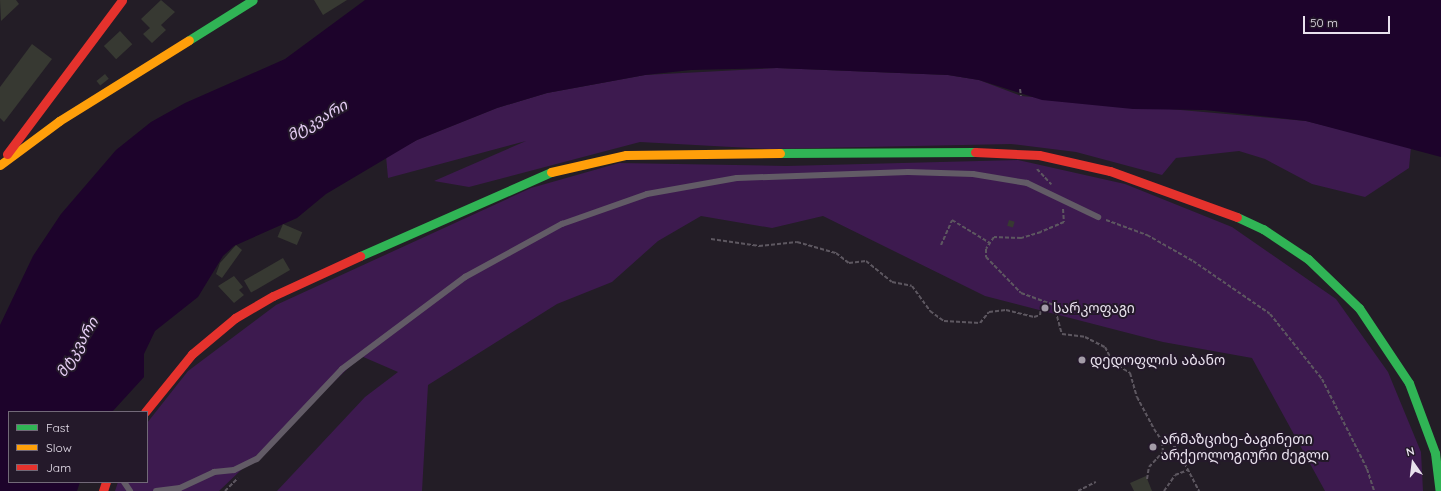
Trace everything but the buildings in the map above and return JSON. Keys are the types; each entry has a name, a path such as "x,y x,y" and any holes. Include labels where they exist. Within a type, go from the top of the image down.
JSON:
{"main road":[{"path":"0,165 43,102 122,0"},
{"path":"0,165 59,121 253,0"},
{"path":"43,102 47,117 59,121"},
{"path":"146,411 192,354 235,318 273,296 496,193 556,170 592,161 647,154 976,152 1039,155 1110,171 1216,207 1263,229 1308,259 1359,308 1409,383 1435,453 1440,491"}],"lane":[{"path":"156,491 180,488 214,472 234,470 257,459 342,369 465,277 562,224 647,194 737,178 908,172 973,174 1027,183 1062,203 1098,217"}],"path":[{"path":"1020,89 1022,96"},
{"path":"1039,155 1037,169 1056,187"},
{"path":"1062,203 1064,222 1030,236 1002,235 990,243 986,249 986,257 1022,293 1042,303 1054,305 1062,334 1084,337 1105,347 1113,363 1130,373 1137,397 1162,441 1163,452 1149,467 1147,479"},
{"path":"1098,217 1147,235 1186,257 1270,314 1322,379 1367,469 1374,491"},
{"path":"941,245 952,220 990,243"},
{"path":"711,239 759,246 797,242 836,253 849,263 866,261 892,282 912,286 930,311 944,321 980,323 990,312 1006,310 1034,317 1040,314 1042,303"},
{"path":"1162,441 1176,447 1199,491"},
{"path":"1164,491 1175,475 1188,470"},
{"path":"1078,491 1096,482"}],"shaded area":[{"path":"777,68 948,75 979,80 1021,96 1306,121 1411,147 1409,168 1365,197 1312,184 1265,159 1239,151 1176,158 1162,175 1076,152 1011,144 769,149 640,142 469,187 434,181 526,141 388,178 386,156 417,140 497,108 547,93 645,75"},
{"path":"1018,160 1125,184 1232,227 1336,299 1388,372 1421,452 1423,491 1325,491 1252,358 1163,342 985,296 823,216 772,228 701,216 658,241 612,282 557,304 428,385 422,491 277,491 365,397 398,372 361,356 219,491 115,491 118,483 148,483 148,422 188,371 276,305 531,188 619,163 786,166"}],"water":[{"name":"მტკვარი","path":"365,0 1441,0 1441,157 1306,121 1205,110 1133,109 1042,100 979,80 948,75 777,68 691,70 645,75 547,93 497,108 417,140 326,194 297,218 234,246 223,256 198,297 155,331 144,354 144,377 113,411 8,411 8,483 80,483 77,491 0,491 0,325 33,256 61,214 116,150 151,122 185,103 285,59"}],"traffic: fast":[{"path":"189,40 253,0"},
{"path":"780,153 975,152"},
{"path":"360,256 551,172"},
{"path":"1237,217 1263,229 1308,259 1359,308 1409,383 1435,453 1440,491"}],"traffic: slow":[{"path":"0,165 59,121 189,40"},
{"path":"551,172 626,155 780,153"}],"traffic: jam":[{"path":"7,154 122,0"},
{"path":"975,152 1039,155 1110,171 1237,217"},
{"path":"146,411 192,354 235,318 273,296 360,256"},
{"path":"103,491 106,483"}],"place":[{"name":"სარკოფაგი","path":"1045,308"},
{"name":"დედოფლის აბანო","path":"1082,360"},
{"name":"არმაზციხე-ბაგინეთი არქეოლოგიური ძეგლი","path":"1153,447"}]}
